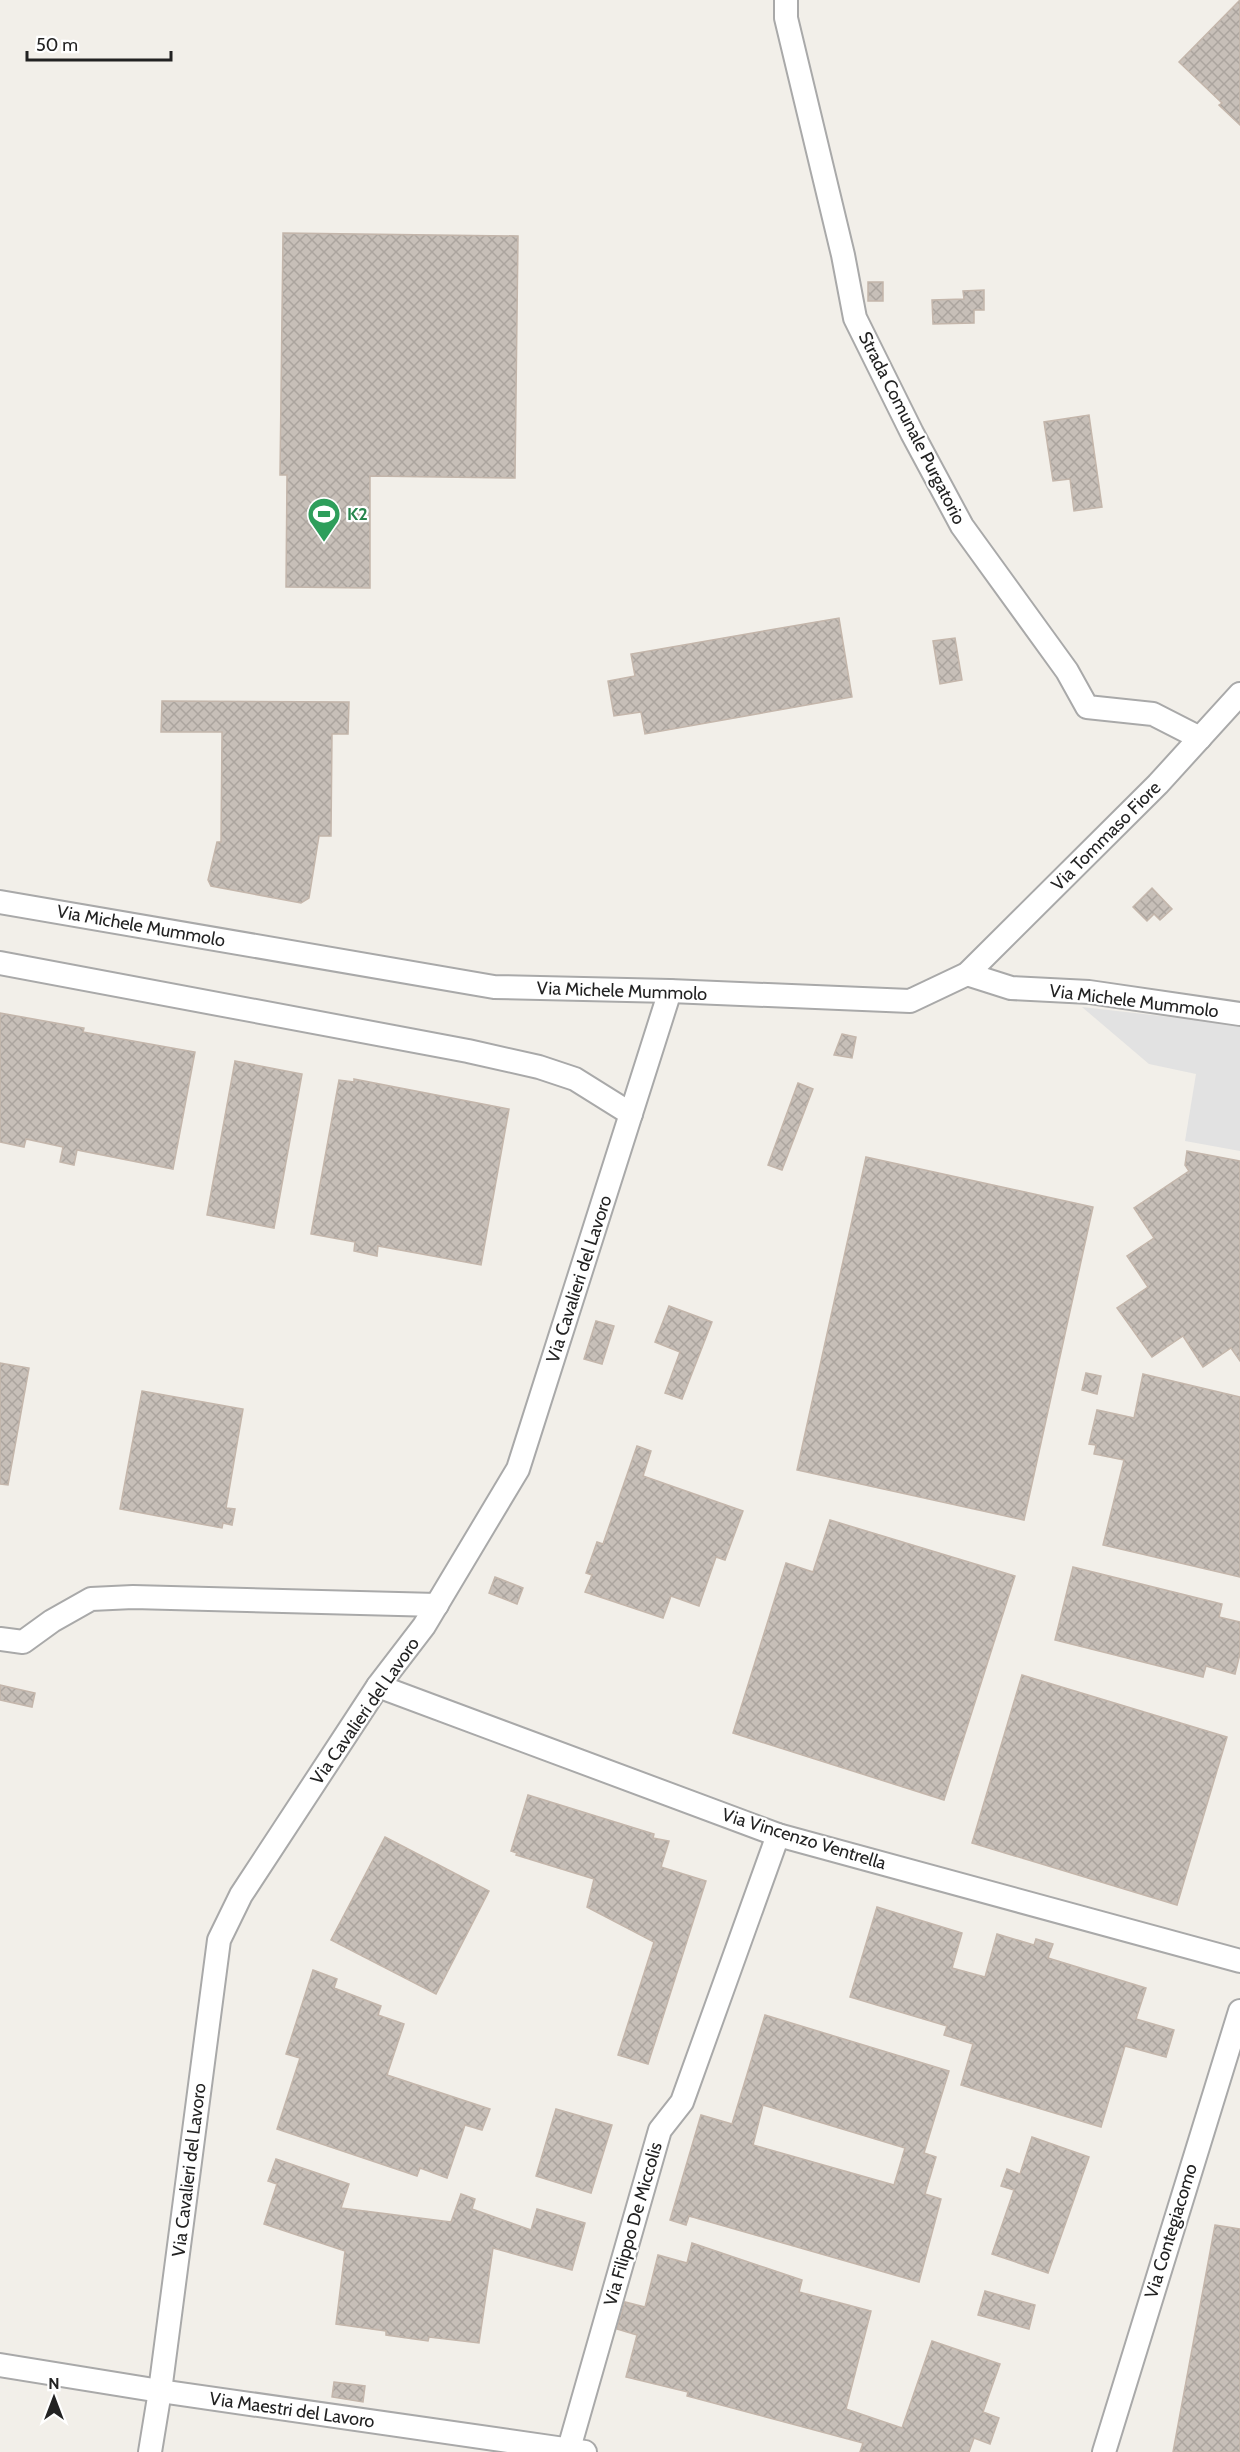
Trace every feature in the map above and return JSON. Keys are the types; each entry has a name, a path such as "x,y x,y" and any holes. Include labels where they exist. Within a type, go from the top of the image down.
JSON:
{"street":[{"name":"Strada Comunale Purgatorio","path":"786,0 786,18 843,255 855,318 912,433 962,526 1067,671 1087,707 1153,714 1200,738"},
{"name":"Via Tommaso Fiore","path":"967,974 1158,784 1240,694"},
{"name":"Via Michele Mummolo","path":"0,902 494,987 670,991 910,1001 967,974 1011,988 1089,992 1240,1014"},
{"path":"0,963 468,1051 539,1067 575,1079 631,1114"},
{"name":"Via Cavalieri del Lavoro","path":"150,2452 219,1940 241,1895 378,1686 424,1626 518,1469 670,991"},
{"path":"0,1639 23,1642 52,1621 91,1599 133,1597 437,1605"},
{"name":"Via Vincenzo Ventrella","path":"378,1686 778,1835 1240,1961"},
{"name":"Via Filippo De Miccolis","path":"574,2451 660,2130 682,2102 778,1835"},
{"name":"Via Contegiacomo","path":"1104,2452 1240,2011"},
{"name":"Via Maestri del Lavoro","path":"0,2365 160,2391 574,2451"}],"shaded area":[{"path":"1082,1007 1240,1025 1240,1151 1185,1141 1196,1074 1149,1064"}],"building":[{"path":"1240,0 1240,125 1219,105 1222,103 1179,62"},
{"path":"283,233 518,236 515,478 370,476 370,588 286,587 287,475 280,475"},
{"path":"868,282 883,282 883,301 868,301"},
{"path":"984,290 984,310 974,310 974,323 933,324 932,300 964,299 963,291"},
{"path":"1089,415 1102,507 1074,511 1070,479 1053,481 1044,422"},
{"path":"839,618 852,697 645,734 641,712 614,716 608,681 635,676 631,654"},
{"path":"955,638 962,680 940,684 933,641"},
{"path":"162,701 349,702 348,734 332,734 331,836 319,836 309,898 301,903 211,886 208,880 217,842 221,842 222,732 161,732"},
{"path":"1152,888 1172,909 1160,920 1154,914 1147,921 1133,907"},
{"path":"0,1013 84,1028 83,1032 195,1052 173,1169 77,1150 74,1165 60,1162 63,1147 26,1139 24,1147 0,1142"},
{"path":"842,1034 856,1037 852,1058 834,1055"},
{"path":"235,1061 302,1074 274,1228 207,1215"},
{"path":"354,1079 509,1109 481,1265 378,1246 377,1256 354,1251 355,1242 311,1234 339,1080 354,1082"},
{"path":"798,1083 813,1089 782,1170 768,1165"},
{"path":"1187,1151 1240,1161 1240,1361 1231,1348 1203,1367 1183,1336 1152,1357 1117,1308 1148,1287 1127,1256 1154,1238 1134,1208 1189,1171 1185,1165"},
{"path":"866,1157 1093,1207 1024,1520 797,1470"},
{"path":"669,1306 712,1322 682,1399 665,1393 680,1352 655,1342"},
{"path":"596,1321 614,1326 602,1364 584,1359"},
{"path":"0,1363 29,1368 8,1485 0,1484"},
{"path":"1086,1373 1101,1376 1097,1394 1082,1390"},
{"path":"1143,1374 1240,1397 1240,1577 1103,1545 1124,1460 1094,1454 1096,1445 1089,1444 1097,1410 1134,1418"},
{"path":"142,1391 243,1409 226,1508 235,1509 232,1525 223,1523 222,1528 120,1509"},
{"path":"637,1446 651,1451 643,1476 743,1511 725,1560 716,1557 699,1606 671,1596 663,1618 585,1592 592,1575 586,1573 597,1542 603,1544"},
{"path":"830,1520 1015,1576 944,1800 733,1733 786,1563 813,1572"},
{"path":"1073,1567 1222,1604 1219,1617 1240,1622 1240,1654 1235,1674 1206,1666 1203,1677 1055,1640"},
{"path":"495,1577 523,1588 517,1604 489,1593"},
{"path":"1022,1675 1227,1737 1177,1905 972,1843"},
{"path":"0,1685 35,1693 32,1707 0,1700"},
{"path":"528,1795 654,1834 653,1838 669,1841 661,1867 706,1881 648,2064 618,2055 654,1942 587,1907 594,1879 516,1855 517,1853 511,1851"},
{"path":"385,1837 489,1891 436,1994 331,1940"},
{"path":"877,1907 962,1933 952,1968 985,1977 997,1934 1034,1945 1036,1939 1053,1944 1048,1958 1146,1988 1136,2019 1174,2030 1166,2057 1125,2046 1101,2127 961,2085 973,2044 944,2035 947,2026 850,1997"},
{"path":"313,1970 337,1979 334,1988 381,2006 378,2015 404,2024 387,2075 490,2109 482,2130 465,2125 447,2178 420,2168 417,2176 277,2129 300,2058 286,2054"},
{"path":"765,2015 949,2071 924,2153 936,2157 925,2194 941,2199 919,2282 689,2216 686,2225 670,2220 701,2115 732,2124","holes":["763,2105 905,2148 894,2185 753,2145"]},
{"path":"556,2109 612,2125 591,2193 536,2176"},
{"path":"1032,2137 1089,2157 1048,2273 992,2254 1014,2190 1001,2186 1007,2169 1020,2174"},
{"path":"276,2159 349,2184 341,2208 451,2222 461,2194 475,2199 472,2209 531,2230 537,2209 585,2223 572,2270 493,2248 479,2343 429,2337 428,2341 386,2335 386,2331 336,2324 345,2251 264,2224 277,2184 268,2181"},
{"path":"1215,2225 1240,2229 1240,2452 1173,2452"},
{"path":"692,2243 802,2280 799,2292 871,2311 846,2409 902,2428 932,2341 1000,2364 983,2412 999,2418 990,2444 974,2438 969,2452 860,2452 863,2443 687,2396 688,2392 626,2377 637,2335 617,2329 625,2302 645,2307 658,2255 687,2263"},
{"path":"985,2291 1035,2305 1029,2329 978,2315"},
{"path":"334,2382 365,2386 363,2402 332,2397"}],"place":[{"name":"K2","path":"324,543"}]}
